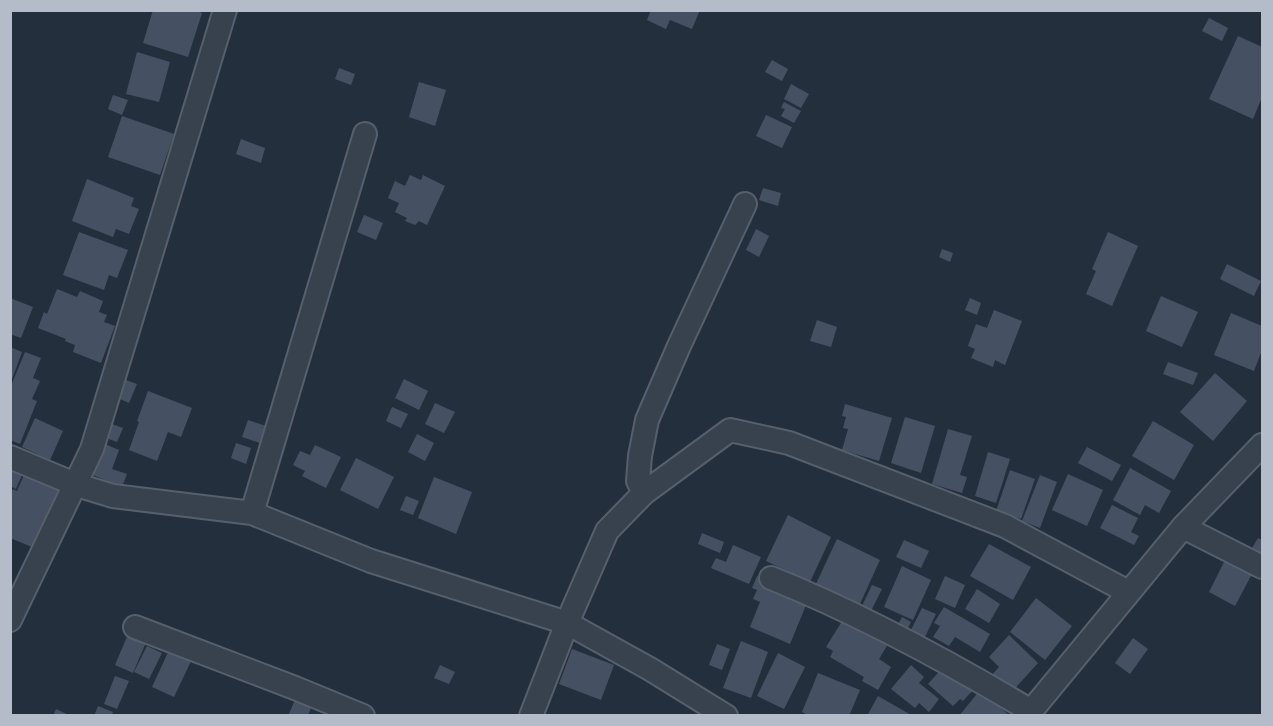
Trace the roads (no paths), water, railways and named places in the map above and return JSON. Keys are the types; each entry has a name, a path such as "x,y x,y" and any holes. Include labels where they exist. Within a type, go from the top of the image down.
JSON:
{"street":[{"path":"10,620 93,449 225,10"},
{"path":"252,513 365,134"},
{"path":"644,493 638,481 647,420 745,204"},
{"path":"531,716 567,623 607,531 644,493 730,430 789,443 1005,526 1128,592"},
{"path":"771,578 808,593 953,664 1029,713 1183,527 1263,445"},
{"path":"10,457 77,485 113,496 252,513 371,561 567,623 650,669 726,716"},
{"path":"1183,527 1263,567"},
{"path":"135,627 363,716"}]}
